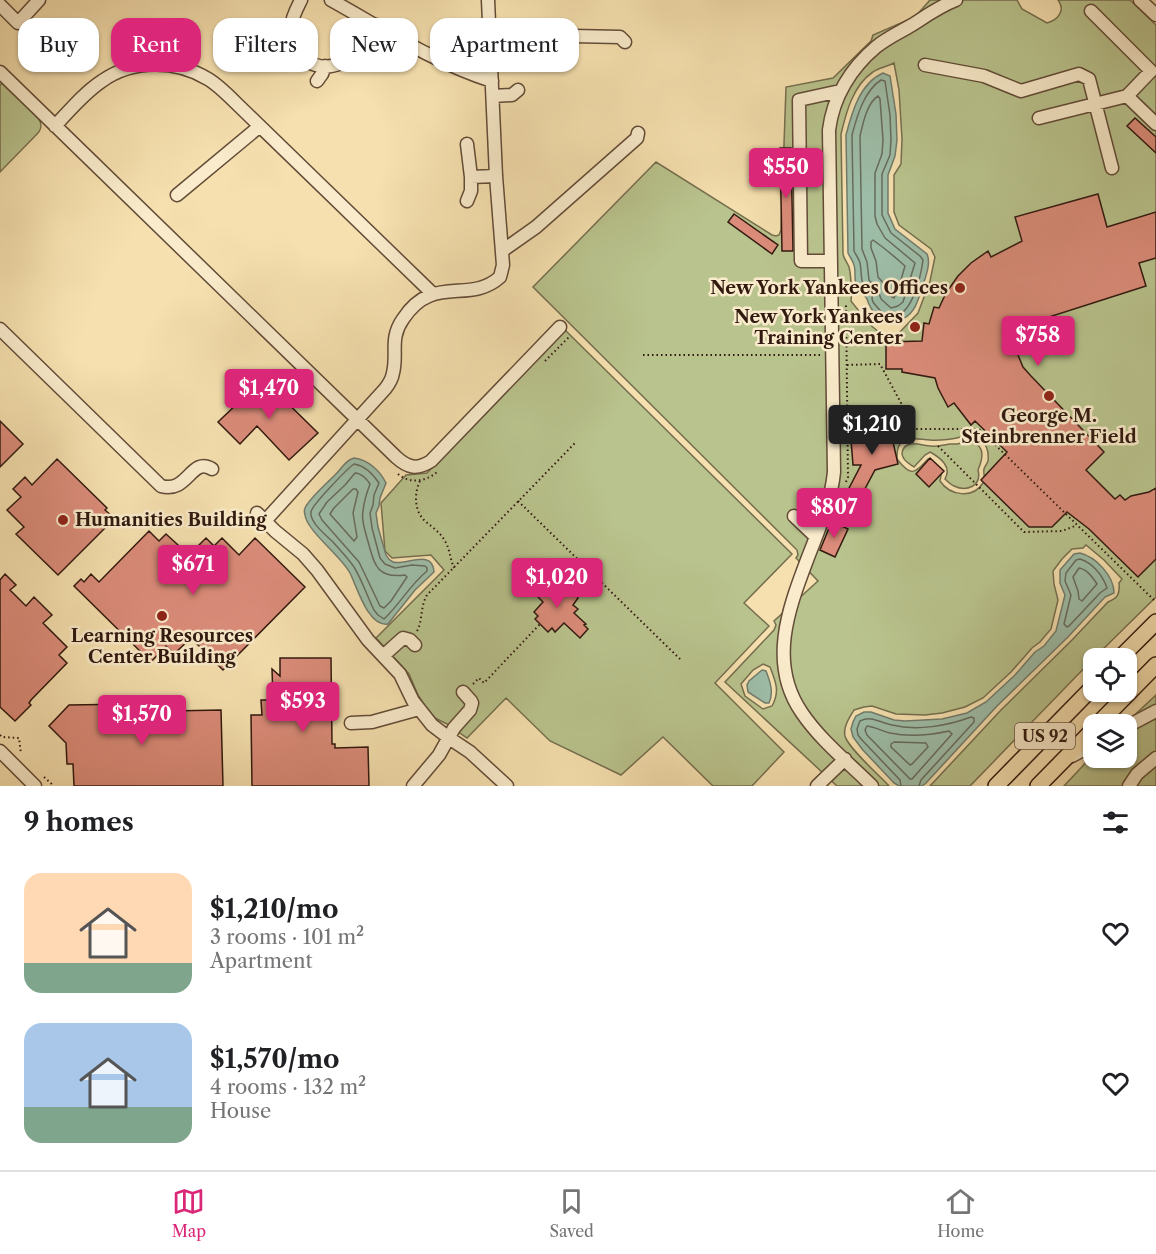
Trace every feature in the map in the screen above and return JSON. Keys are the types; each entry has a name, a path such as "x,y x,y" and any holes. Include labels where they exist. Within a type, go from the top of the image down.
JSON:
{"main road":[{"path":"1130,648 1156,622"},
{"name":"US 92","path":"1108,714 1156,665"},
{"name":"US 92","path":"996,786 1083,697"},
{"name":"US 92","path":"1038,786 1083,740"}],"street":[{"path":"0,5 18,22 39,0"},
{"path":"300,0 291,24 294,46 309,63 330,66"},
{"path":"331,0 363,18"},
{"path":"488,0 496,176 503,265 500,277 490,285 478,290 433,294 418,303 403,319 396,333 394,367 390,382 385,389 261,517 318,570 368,640 403,679 419,709 432,725 470,752 507,786"},
{"path":"872,786 803,715 792,695 784,671 786,626 792,599 827,508 834,472 828,140 830,120 847,78 877,46 956,0"},
{"path":"1140,0 1156,15"},
{"path":"1039,118 1127,96 1154,74 1090,11"},
{"path":"579,36 620,37 625,42"},
{"path":"418,48 468,74 492,81"},
{"path":"55,126 88,91 120,70 153,65 176,66 198,74 219,86 433,294"},
{"path":"925,65 984,76 1020,91 1079,74 1089,79 1112,168"},
{"path":"317,81 325,66"},
{"path":"1,74 357,420 400,461 409,466 423,466 431,461 560,327"},
{"path":"493,96 512,95 518,90"},
{"path":"830,261 801,261 800,100 840,91"},
{"path":"1127,96 1156,124"},
{"path":"177,195 260,126"},
{"path":"502,251 536,227 637,138 638,133"},
{"path":"467,144 471,177 471,191 467,201"},
{"path":"471,177 496,176"},
{"path":"0,329 161,486 174,488 201,466 212,469"},
{"path":"794,516 816,537"},
{"path":"383,656 400,639 403,638 412,643"},
{"path":"413,786 439,755 454,728 472,707 471,700 464,693"},
{"path":"351,723 372,722 419,709"},
{"path":"1137,721 1156,711"},
{"path":"1063,760 1083,750"},
{"path":"0,751 35,786"},
{"path":"1129,786 1137,774 1156,758"},
{"path":"817,786 845,759"}],"path":[{"path":"845,485 848,477 846,303"},
{"path":"643,355 822,355"},
{"path":"848,365 880,364 915,429 979,429 1156,602"},
{"path":"412,643 420,625 425,599 576,441"},
{"path":"938,446 1024,532 1062,531 1077,525"},
{"path":"420,481 416,493 418,509 422,518 447,543 454,568"},
{"path":"518,501 681,660"},
{"path":"576,589 592,572"},
{"path":"464,693 479,678 484,683 540,624"},
{"path":"0,735 19,738 21,754"},
{"path":"37,770 54,786"}],"green space":[{"path":"930,0 1017,0 1022,9 1047,23 1060,14 1061,7 1058,0 1130,0 1156,25 1156,597 1104,648 1083,648 1083,669 970,786 930,786 1001,710 1108,602 1118,595 1119,583 1122,579 1086,545 1083,548 1072,549 1053,571 1058,600 1051,629 1011,672 983,698 965,707 942,713 896,714 872,706 854,710 845,729 847,741 889,786 837,786 725,682 774,630 776,625 774,621 818,581 796,558 797,550 533,287 656,162 772,235 779,235 786,87 833,78 871,41 873,35 915,17","holes":["894,63 899,90 901,164 894,175 894,212 899,225 931,249 935,257 930,281 918,313 898,334 884,336 869,324 851,301 850,270 843,254 841,134 855,92 860,84 876,70","963,436 982,441 988,454 984,481 973,492 962,494 944,486 940,481 942,470 930,459 912,471 906,469 897,459 899,445 906,439 938,440","763,664 770,667 776,687 776,696 772,706 763,709 745,696 741,684 753,670"]},
{"path":"2,83 38,118 41,126 37,134 0,172 0,85"},
{"path":"565,330 792,554 744,603 769,626 715,683 784,752 752,786 713,786 663,737 621,775 550,741 506,698 467,738 435,718 418,695 409,674 376,638 444,570 431,555 392,558 385,551 381,503 406,475 427,473"},
{"path":"964,441 979,446 982,454 978,480 976,484 968,488 959,488 948,482 945,479 947,471 944,463 930,452 914,467 902,455 904,448 909,444 936,446"},
{"path":"1156,695 1156,786 1064,786 1083,766 1083,768 1137,768 1136,714"}],"water":[{"path":"883,73 890,76 896,114 897,140 895,156 888,175 888,213 895,229 927,254 928,261 928,270 912,312 903,319 891,322 884,320 874,312 858,288 855,282 854,265 848,253 846,135 858,99 868,84"},
{"path":"354,458 373,467 386,483 376,513 387,558 398,563 424,559 429,561 434,572 415,590 388,624 381,623 369,613 346,566 312,528 304,510 312,498 345,463"},
{"path":"1080,553 1103,568 1111,580 1114,593 1105,597 1068,637 997,706 926,783 922,786 899,786 894,783 853,737 851,729 856,716 864,712 871,712 894,720 942,719 967,713 986,702 1015,675 1035,652 1044,646 1056,631 1065,595 1060,583 1060,570 1074,554"},
{"path":"762,670 766,671 770,683 769,703 765,703 748,692 749,681"}],"building":[{"path":"1135,118 1156,137 1156,153 1127,126"},
{"path":"780,148 791,148 793,251 782,251"},
{"name":"George M. Steinbrenner Field","path":"1098,194 1107,227 1156,212 1156,258 1139,263 1146,286 1046,318 1028,327 1018,341 1018,355 1023,367 1104,452 1086,470 1115,499 1120,495 1125,500 1156,488 1156,559 1138,577 1089,529 1067,512 1052,527 1029,527 981,480 1007,452 975,421 971,425 954,403 948,407 935,378 902,372 902,369 886,369 886,342 922,341 924,323 929,324 934,307 939,308 958,276 971,263 988,251 991,257 1022,241 1015,217"},
{"path":"734,214 778,245 772,254 728,222"},
{"path":"263,379 318,433 289,460 257,426 240,444 218,422"},
{"path":"0,421 23,444 0,467"},
{"path":"863,426 878,426 878,430 896,430 897,442 893,442 898,464 875,470 859,500 846,494 861,465 853,465 851,440 863,439"},
{"path":"930,458 944,471 929,487 916,474"},
{"name":"Humanities Building","path":"57,459 107,508 105,510 112,516 106,523 108,525 58,575 16,534 24,527 7,510 21,497 13,489 25,477 32,485"},
{"path":"832,521 848,529 835,557 820,550"},
{"name":"Learning Resources Center Building","path":"149,531 159,541 166,534 189,555 206,538 214,546 222,538 239,555 255,538 305,587 223,670 191,638 174,654 166,646 151,662 74,586 81,579 84,582 91,574 99,582"},
{"path":"5,574 16,585 10,590 26,606 34,597 52,615 43,623 67,647 59,655 67,663 31,700 29,703 31,705 15,721 0,707 0,580"},
{"path":"539,577 554,592 556,589 561,593 571,588 576,590 578,598 573,605 578,609 574,613 588,629 580,638 564,623 555,632 552,628 548,632 535,619 538,616 534,612 543,602 528,587"},
{"path":"280,658 331,658 332,744 335,744 335,748 368,747 369,786 252,786 251,715 262,715 261,700 273,700 272,669 280,676"},
{"path":"131,704 131,708 169,707 170,711 221,710 223,786 74,786 73,764 67,764 66,743 49,726 69,705"}],"place":[{"name":"New York Yankees Offices","path":"960,288"},
{"name":"New York Yankees Training Center","path":"915,327"},
{"name":"George M. Steinbrenner Field","path":"1049,396"},
{"name":"Humanities Building","path":"63,520"},
{"name":"Learning Resources Center Building","path":"162,616"}]}
